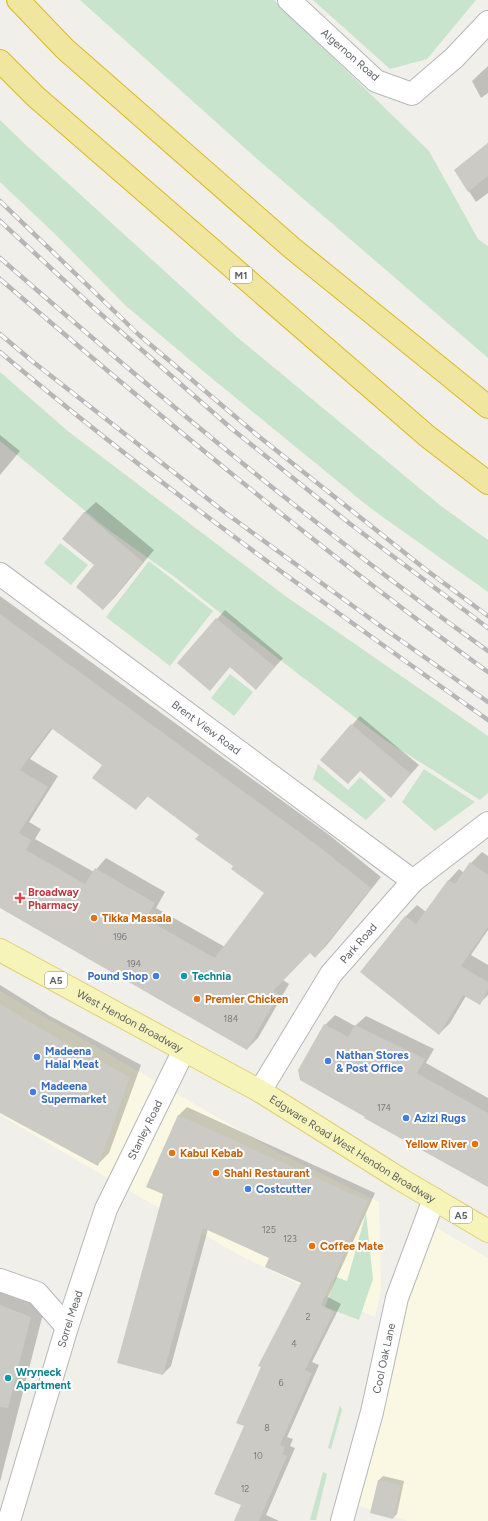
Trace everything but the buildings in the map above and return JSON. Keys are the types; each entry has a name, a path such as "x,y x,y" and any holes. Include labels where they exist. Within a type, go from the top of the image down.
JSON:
{"highway":[{"path":"18,0 65,49 292,248 488,407"},
{"name":"M1","path":"0,61 36,97 428,436 488,482"}],"main road":[{"name":"West Hendon Broadway","path":"0,950 260,1090"},
{"name":"Edgware Road West Hendon Broadway","path":"260,1090 488,1231"}],"street":[{"name":"Algernon Road","path":"289,0 376,81 412,94 454,58 488,22"},
{"name":"Brent View Road","path":"0,574 413,881"},
{"name":"Park Road","path":"260,1090 331,974 413,881 488,823"},
{"name":"Stanley Road","path":"106,1209 184,1050"},
{"name":"Cool Oak Lane","path":"342,1521 372,1412 397,1298 434,1199"},
{"name":"Sorrel Mead","path":"9,1521 67,1327 106,1209"},
{"path":"0,1280 37,1293 67,1327"}],"shaded area":[{"path":"0,991 279,1153 379,1202 381,1290 375,1317 311,1290 241,1256 0,1115"},
{"path":"437,1228 488,1258 488,1521 408,1521 353,1504 404,1303"}],"green space":[{"path":"80,0 274,0 429,151 478,239 488,246 488,358 256,158"},
{"path":"313,0 476,0 427,59 390,69"},
{"path":"0,120 237,337 441,506 488,540 488,592 369,507 125,305 57,236 0,182"},
{"path":"0,372 69,432 284,595 488,736 488,793 480,800 385,740 176,578 106,528 0,441"},
{"path":"60,543 88,565 71,585 44,563"},
{"path":"149,561 213,611 170,666 106,617"},
{"path":"230,674 253,692 234,716 211,698"},
{"path":"318,764 348,790 360,777 386,800 366,820 313,779"},
{"path":"424,769 475,802 435,831 402,802"},
{"path":"366,1213 373,1279 359,1320 325,1307 336,1277 347,1281"},
{"path":"340,1405 342,1410 331,1449 328,1448"},
{"path":"323,1472 327,1474 316,1520 310,1520"}],"railway":[{"path":"0,201 139,335 257,435 425,569 488,616"},
{"path":"0,221 94,308 232,429 349,523 488,628"},
{"path":"0,258 179,411 300,510 488,651"},
{"path":"0,279 179,431 363,578 488,672"},
{"path":"0,334 32,361 227,514 379,625 488,702"},
{"path":"0,352 119,449 179,495 302,587 488,720"}],"place":[{"name":"Broadway Pharmacy","path":"20,898"},
{"name":"Tikka Massala","path":"94,918"},
{"name":"Pound Shop","path":"156,976"},
{"name":"Technia","path":"184,976"},
{"name":"Premier Chicken","path":"197,999"},
{"name":"Madeena Halal Meat","path":"37,1057"},
{"name":"Nathan Stores & Post Office","path":"328,1061"},
{"name":"Madeena Supermarket","path":"33,1092"},
{"name":"Azizi Rugs","path":"406,1118"},
{"name":"Yellow River","path":"475,1144"},
{"name":"Kabul Kebab","path":"172,1153"},
{"name":"Shahi Restaurant","path":"216,1173"},
{"name":"Costcutter","path":"248,1189"},
{"name":"Coffee Mate","path":"312,1246"},
{"name":"Wryneck Apartment","path":"8,1378"}]}
